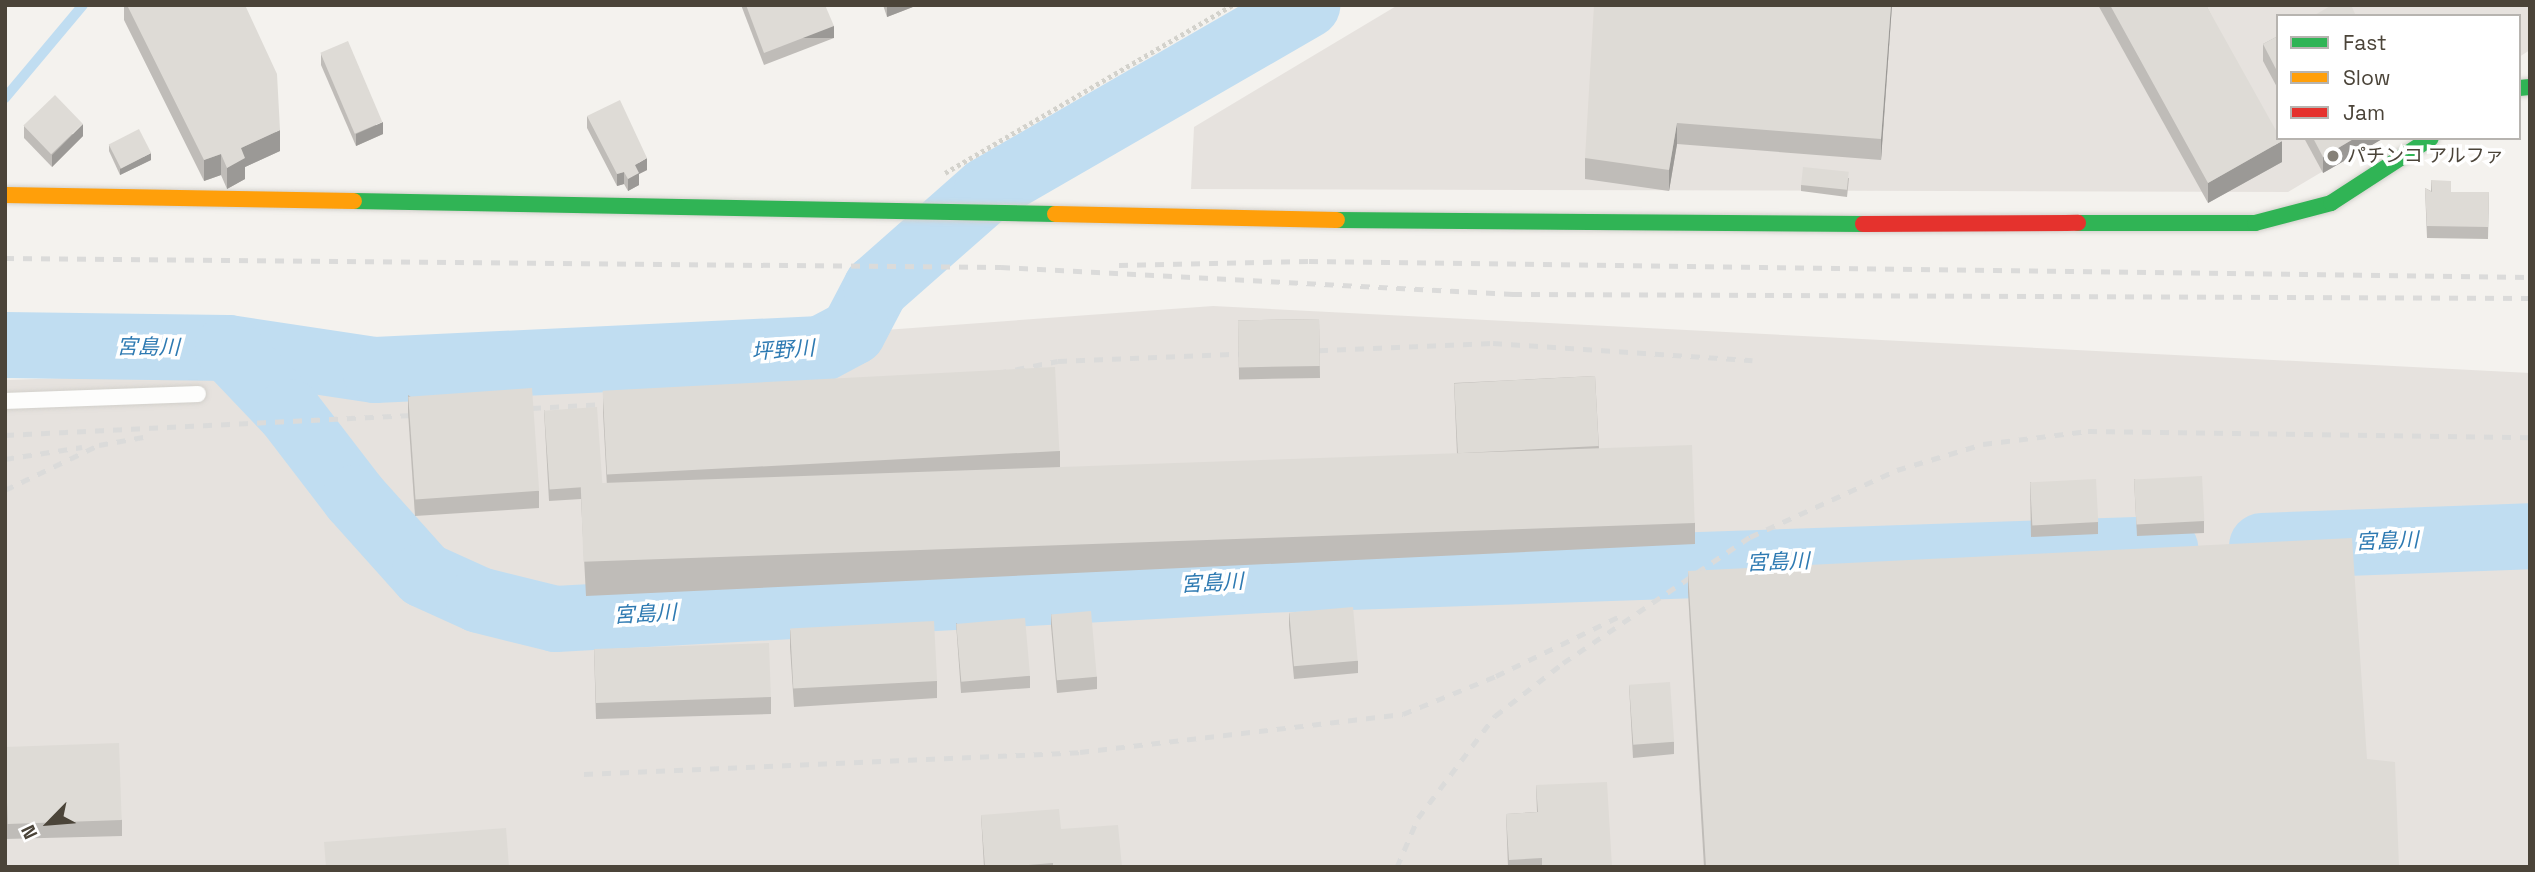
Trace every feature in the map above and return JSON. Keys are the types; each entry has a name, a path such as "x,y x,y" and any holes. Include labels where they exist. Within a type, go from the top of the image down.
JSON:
{"street":[{"path":"5,195 1568,224 2255,223 2332,203 2428,140"}],"lane":[{"path":"5,401 198,394"}],"path":[{"path":"937,178 1233,5"}],"shaded area":[{"path":"1398,5 2530,5 2530,50 2521,56 2521,14 2276,14 2276,140 2376,140 2288,192 1191,189 1194,127"},
{"path":"1213,306 2530,373 2530,867 5,867 5,380 349,369"}],"building":[{"path":"127,5 245,5 277,74 280,130 241,148 245,158 227,168 221,154 204,160"},
{"path":"746,5 825,5 834,26 764,53"},
{"path":"1594,5 1891,5 1881,139 1677,123 1669,170 1585,158"},
{"path":"2110,5 2206,5 2276,130 2276,140 2282,141 2208,183"},
{"path":"2332,5 2351,5 2355,14 2316,14"},
{"path":"2276,37 2276,69 2263,44"},
{"path":"348,41 382,122 355,134 320,53"},
{"path":"55,95 83,124 51,154 23,126"},
{"path":"620,100 647,158 635,165 639,173 628,179 624,172 617,174 587,116"},
{"path":"139,129 151,153 121,168 109,144"},
{"path":"2314,140 2352,140 2323,157"},
{"path":"1803,167 1849,172 1847,190 1801,185"},
{"path":"2431,180 2451,181 2451,192 2489,192 2488,227 2427,226 2425,188 2432,192"},
{"path":"1319,319 1320,366 1239,367 1238,320"},
{"path":"1055,367 1059,451 607,475 603,391"},
{"path":"1595,376 1599,446 1458,453 1454,383"},
{"path":"532,388 539,491 415,499 408,397"},
{"path":"597,407 603,486 550,490 544,411"},
{"path":"1692,445 1695,523 583,562 581,484"},
{"path":"2202,476 2204,521 2136,524 2134,480"},
{"path":"2096,479 2098,522 2032,525 2030,482"},
{"path":"2352,538 2367,759 2395,762 2399,867 1706,867 1688,571"},
{"path":"1353,607 1358,661 1294,666 1289,613"},
{"path":"1091,611 1097,677 1057,680 1051,614"},
{"path":"1025,618 1030,676 961,682 956,624"},
{"path":"934,621 937,681 793,688 790,629"},
{"path":"769,643 771,697 596,703 594,649"},
{"path":"1670,682 1674,742 1633,745 1629,685"},
{"path":"119,743 122,820 8,824 5,747"},
{"path":"1607,782 1612,867 1542,867 1542,858 1509,860 1506,814 1538,812 1536,785"},
{"path":"1059,809 1061,829 1118,825 1122,867 1053,867 1053,863 985,867 981,815"},
{"path":"506,828 509,867 326,867 324,842"}],"waterway":[{"path":"5,98 83,5"},
{"name":"坪野川","path":"5,345 228,348 375,370 821,349 853,332 876,288 987,190 1308,5"},
{"name":"宮島川","path":"228,348 289,412 355,498 424,575 479,600 556,619 1263,580 2165,549"},
{"name":"宮島川","path":"2262,546 2530,536"}],"railway":[{"path":"5,258 1001,267 1513,294 2530,298"},
{"path":"1119,265 1309,261 2530,277"},
{"path":"1301,351 1493,343 1752,360"},
{"path":"998,373 1058,361 1256,353"},
{"path":"514,409 622,403"},
{"path":"5,435 427,414"},
{"path":"1397,867 1418,818 1495,716 1563,663 1750,537 1897,470 1983,444 2088,431 2530,437"},
{"path":"5,490 99,445 143,437"},
{"path":"5,459 82,447"},
{"path":"584,774 1080,752 1403,714 1496,676 1618,617"}],"traffic: fast":[{"path":"2521,88 2530,87"},
{"path":"2078,223 2255,223 2331,203 2428,140"},
{"path":"354,201 1055,214"},
{"path":"1337,220 1863,224"}],"traffic: slow":[{"path":"5,195 354,201"},
{"path":"1055,214 1337,220"}],"traffic: jam":[{"path":"1863,224 2078,223"}],"place":[{"name":"パチンコ アルファ","path":"2333,156"}]}
